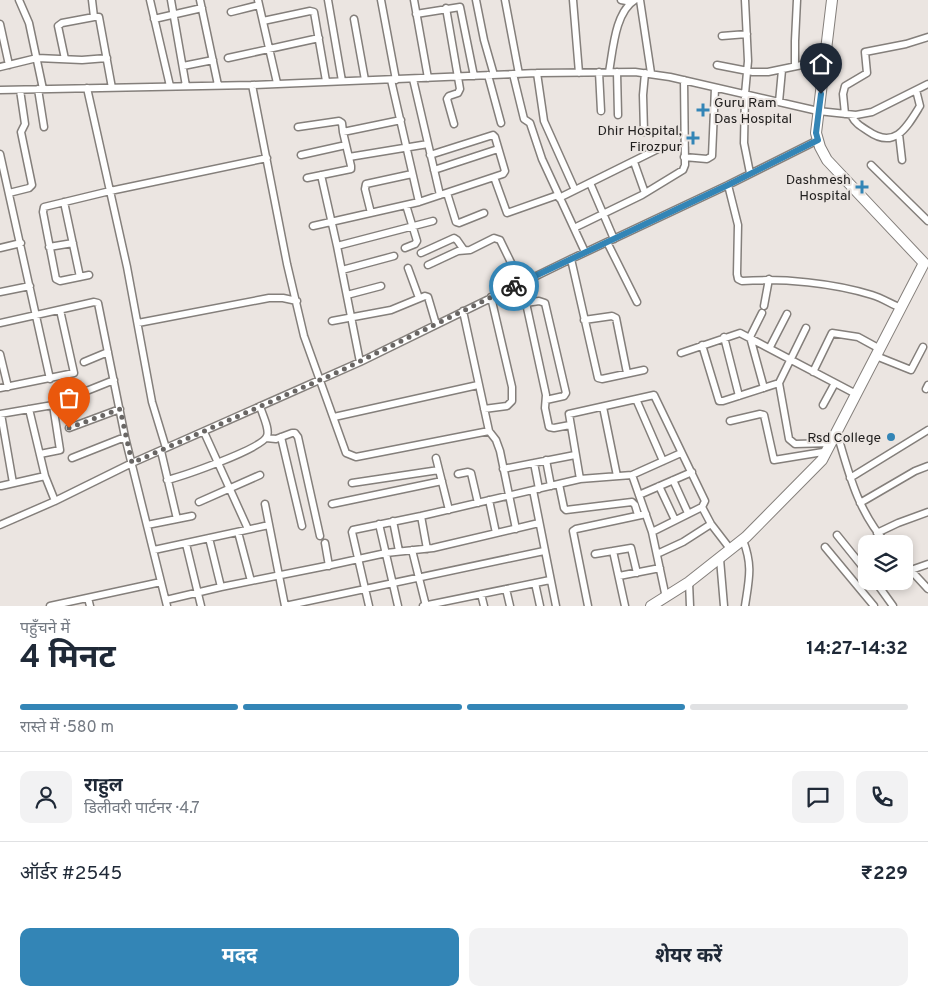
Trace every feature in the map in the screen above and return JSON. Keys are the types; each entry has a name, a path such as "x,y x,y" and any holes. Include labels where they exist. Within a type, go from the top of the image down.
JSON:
{"highway":[{"path":"641,606 664,593 743,540 772,513 822,460 926,259 827,160 818,140 818,111 826,60 832,0"},
{"path":"651,606 689,582 720,559 828,448"}],"street":[{"path":"19,0 29,23 37,58 44,127"},
{"path":"92,0 94,17"},
{"path":"150,0 170,86"},
{"path":"171,0 186,86"},
{"path":"200,0 218,85"},
{"path":"328,0 342,81"},
{"path":"381,0 401,120 419,202"},
{"path":"414,0 428,78"},
{"path":"476,0 501,123"},
{"path":"505,0 524,119 530,123 542,159 585,252"},
{"path":"573,0 579,73"},
{"path":"620,0 634,1"},
{"path":"640,0 648,73 643,102 644,132"},
{"path":"745,0 748,71 745,94 744,142 750,173"},
{"path":"795,66 794,41 798,0"},
{"path":"609,72 622,16 627,6 634,1"},
{"path":"231,12 258,2 276,83"},
{"path":"416,14 446,8 456,3 460,7 474,76"},
{"path":"154,19 202,8"},
{"path":"446,8 460,90 447,99 454,124"},
{"path":"263,21 312,11 319,38 326,82"},
{"path":"65,59 58,26 62,23 94,17 99,18 112,88"},
{"path":"354,19 365,80"},
{"path":"0,24 9,65"},
{"path":"722,36 747,34"},
{"path":"228,58 319,38"},
{"path":"916,90 920,106 906,128 899,134 888,138 873,134 854,122 848,114 843,94 845,86 867,73 865,52 928,38"},
{"path":"0,67 37,58 88,60 107,58"},
{"path":"183,66 213,60"},
{"path":"717,65 748,71 768,72 826,60"},
{"path":"779,102 782,70"},
{"path":"599,72 601,111"},
{"path":"617,72 618,115"},
{"path":"0,90 252,85 537,73 617,72 648,73 818,111 861,115 872,112 928,84"},
{"path":"537,73 544,121 575,190"},
{"path":"413,79 434,170 456,222 459,223 484,213"},
{"path":"574,228 682,172 685,168 684,80"},
{"path":"252,85 287,264 307,345 346,453 356,458 489,431"},
{"path":"87,88 138,323 152,402 177,519"},
{"path":"684,157 707,158 712,156 715,88"},
{"path":"9,193 29,188 32,185 21,132 26,124 20,90"},
{"path":"344,132 401,120"},
{"path":"298,127 339,121 342,123 350,157 351,169 307,178"},
{"path":"899,134 902,160"},
{"path":"312,226 419,202 504,174 505,171 493,135 430,155"},
{"path":"0,525 55,501 132,463 360,362 571,258 728,185 818,140"},
{"path":"350,157 428,144"},
{"path":"301,155 346,145"},
{"path":"494,177 506,212 509,213 575,190 662,147"},
{"path":"434,170 498,149"},
{"path":"0,156 50,379"},
{"path":"89,275 60,281 56,280 43,209 47,206 267,158"},
{"path":"634,162 645,192"},
{"path":"872,165 928,221"},
{"path":"371,213 365,189 366,184 412,174"},
{"path":"321,175 360,362"},
{"path":"590,183 614,239"},
{"path":"728,185 738,232 737,277 742,281 769,279 822,285 861,292 901,308"},
{"path":"64,202 80,277"},
{"path":"405,248 416,242 406,205"},
{"path":"337,246 433,221"},
{"path":"421,253 452,238 458,240 464,250"},
{"path":"428,265 456,252 469,251 494,238 498,238 521,283 546,400 544,408 549,427 570,425"},
{"path":"50,247 73,242"},
{"path":"607,242 636,302"},
{"path":"0,248 21,243"},
{"path":"342,270 394,256"},
{"path":"571,258 598,378 602,379 644,370"},
{"path":"408,268 419,298"},
{"path":"764,306 769,279"},
{"path":"0,292 30,286"},
{"path":"347,295 381,286"},
{"path":"332,322 391,310 425,296 428,297 436,324"},
{"path":"484,409 507,406 512,401 512,387 491,297"},
{"path":"138,323 269,298 283,298 296,301"},
{"path":"526,303 539,301 545,303 566,393 564,396 546,400"},
{"path":"0,323 96,302 99,305 125,437 166,603 197,592 386,553 427,549 539,523"},
{"path":"0,388 50,379 74,372 60,310"},
{"path":"463,311 489,431 498,446 516,529"},
{"path":"762,313 750,337 764,388"},
{"path":"770,348 787,314"},
{"path":"584,320 612,316 616,318 627,373"},
{"path":"806,328 779,383 790,442 828,448"},
{"path":"681,353 737,333 750,337 856,394"},
{"path":"813,372 832,333 858,337 878,352 911,370 923,347"},
{"path":"724,337 739,396"},
{"path":"702,345 718,400 722,402 779,383"},
{"path":"84,362 108,352"},
{"path":"0,354 8,386"},
{"path":"84,392 114,380"},
{"path":"823,406 835,383"},
{"path":"334,417 478,385"},
{"path":"580,479 568,416 570,413 654,395 705,501 702,507 652,532"},
{"path":"636,399 663,461"},
{"path":"13,483 1,414 67,402"},
{"path":"40,454 59,450 60,448 53,405"},
{"path":"260,406 268,432 266,438"},
{"path":"603,407 617,476"},
{"path":"29,409 45,476 55,501"},
{"path":"69,428 120,409"},
{"path":"730,421 760,414 764,415 774,460 828,448"},
{"path":"850,478 928,430"},
{"path":"204,432 248,529"},
{"path":"168,480 218,463 266,438 274,439 292,433 298,437 320,536"},
{"path":"836,433 860,503 877,533 928,512"},
{"path":"72,458 125,437"},
{"path":"281,437 302,526"},
{"path":"369,606 352,531 580,479 632,475 682,453"},
{"path":"503,469 575,454"},
{"path":"436,458 449,510"},
{"path":"546,460 551,486"},
{"path":"534,463 539,523 556,606"},
{"path":"860,503 915,470 928,466"},
{"path":"352,483 439,470"},
{"path":"458,474 470,471 472,473 478,503"},
{"path":"639,495 692,472"},
{"path":"199,502 260,475"},
{"path":"632,475 652,532 664,593"},
{"path":"1,486 45,476"},
{"path":"673,480 688,513"},
{"path":"332,504 442,482"},
{"path":"559,484 566,510 632,502 638,515"},
{"path":"659,486 675,520"},
{"path":"489,500 496,533"},
{"path":"265,504 285,606 544,551"},
{"path":"702,507 711,524 729,548"},
{"path":"588,606 573,531 646,514"},
{"path":"148,524 192,516"},
{"path":"422,516 427,549"},
{"path":"393,522 399,551"},
{"path":"379,524 398,606"},
{"path":"657,554 683,542 711,524"},
{"path":"154,550 269,525"},
{"path":"238,532 250,581"},
{"path":"837,535 858,561"},
{"path":"209,538 221,587"},
{"path":"743,540 749,556 750,566 745,606"},
{"path":"325,543 329,566"},
{"path":"186,544 200,606"},
{"path":"825,547 874,606"},
{"path":"595,554 630,548 632,549 637,572"},
{"path":"412,550 425,606 455,603 482,594 550,580"},
{"path":"613,551 625,606"},
{"path":"720,559 724,606"},
{"path":"913,569 928,564"},
{"path":"619,576 660,568"},
{"path":"913,572 924,581 928,589"},
{"path":"52,606 161,582"},
{"path":"689,582 690,606"},
{"path":"535,583 540,606"},
{"path":"506,589 510,606"},
{"path":"881,590 893,606"},
{"path":"482,594 484,606"},
{"path":"88,598 90,606"}],"way so far":[{"path":"69,428 120,409 132,463 338,372 514,286"}],"place":[{"name":"Guru Ram Das Hospital","path":"703,110"},
{"name":"Dhir Hospital, Firozpur","path":"693,138"},
{"name":"Dashmesh Hospital","path":"862,187"},
{"name":"Rsd College","path":"891,437"}],"route":[{"path":"514,286 728,185 818,140 816,133 821,94"}]}
